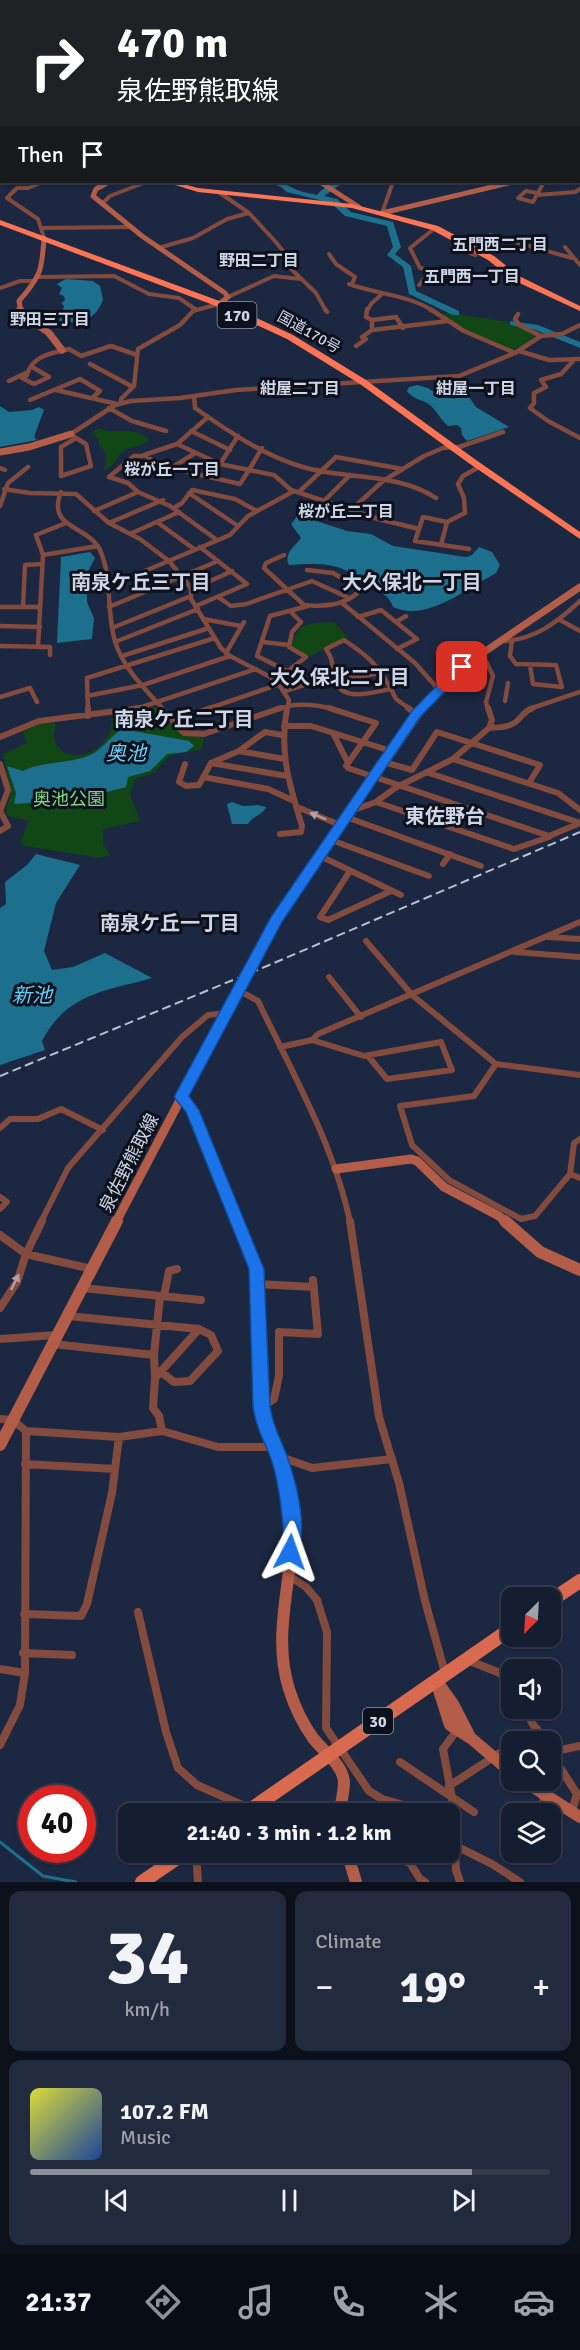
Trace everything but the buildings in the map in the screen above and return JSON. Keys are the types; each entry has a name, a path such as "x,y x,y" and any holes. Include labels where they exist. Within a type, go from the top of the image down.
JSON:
{"highway":[{"path":"172,183 220,193 359,207 435,228 516,278 580,309"},
{"name":"国道170号","path":"0,224 217,305 290,337 359,382 580,536"}],"main road":[{"path":"561,1594 580,1581"},
{"name":"30","path":"259,1803 501,1636"},
{"path":"142,1882 170,1863"}],"street":[{"path":"40,183 28,188 17,188 7,198 33,214 41,222 43,228 42,269 19,301 20,311 26,318 47,331 62,350"},
{"path":"106,183 100,185 93,196 158,248 228,297"},
{"path":"102,204 110,196 143,183"},
{"path":"322,183 359,207"},
{"path":"382,213 393,183"},
{"path":"382,213 509,183"},
{"path":"543,183 537,194 575,192 580,189"},
{"path":"220,193 249,213 282,248 286,256 284,261 286,264 316,293 327,312"},
{"path":"158,248 193,238 227,219 249,213"},
{"path":"43,228 130,227"},
{"path":"435,228 410,248 420,268 436,271 438,269"},
{"path":"490,235 572,258"},
{"path":"453,246 477,255"},
{"path":"566,247 572,258 580,265"},
{"path":"329,254 336,264 355,277 351,284 421,303 464,331 517,352 533,357 573,361 580,359"},
{"path":"0,288 20,281 37,279 114,276 149,294 179,298 195,309"},
{"path":"0,452 73,436 86,444 91,466 61,476 61,447 73,436 109,408 119,403 133,387 137,355 141,347 180,325 195,309 217,305 228,297 274,276 302,279"},
{"path":"419,285 424,279"},
{"path":"382,294 371,302 365,312 366,317 372,320 396,317 403,328"},
{"path":"518,314 515,319 518,324 544,335 557,334 580,325"},
{"path":"372,320 372,330"},
{"path":"356,346 366,339 362,337 372,330 449,321"},
{"path":"55,390 119,403 236,390 459,376 517,352 544,335"},
{"path":"9,381 28,372 31,364 42,356 62,350 69,349 81,356 111,346 137,355"},
{"path":"34,368 49,377 34,384 22,378 31,373 34,368 44,360 42,356"},
{"path":"573,361 561,374 541,380 546,387 534,393 534,403 530,408 548,421 580,438"},
{"path":"90,364 133,387"},
{"path":"30,400 80,379 100,391 92,398"},
{"path":"194,396 195,408 208,417 238,436 303,467 410,485 428,491 436,498"},
{"path":"109,408 132,421 166,431"},
{"path":"208,417 177,444 134,456 109,477 128,483 138,492 163,500 216,540"},
{"path":"191,431 230,450"},
{"path":"351,510 383,481 432,452 503,432"},
{"path":"220,464 238,436"},
{"path":"177,444 220,464 274,475 296,492 419,529"},
{"path":"144,455 172,467 240,484 262,448"},
{"path":"172,467 195,453"},
{"path":"106,587 230,535 248,516 296,492 336,457 402,470"},
{"path":"130,474 149,459"},
{"path":"0,506 4,489 16,475 28,467"},
{"path":"469,549 415,541 423,517 447,522 465,513 464,498 458,484 463,476 479,467"},
{"path":"324,501 350,475"},
{"path":"4,489 28,493 76,494 109,523 132,533 169,561 182,577 214,638 228,654 278,682 285,691 289,705 282,735 284,759 302,826 301,832 280,834"},
{"path":"132,533 157,522 176,510 192,490 235,499 257,511"},
{"path":"62,492 56,504 57,510 66,524 98,546 102,555 112,628 122,657 157,703 184,732 204,734 289,705 323,706 376,723 346,766 348,768 549,836"},
{"path":"94,511 138,492"},
{"path":"189,493 238,526"},
{"path":"109,523 163,500"},
{"path":"157,522 194,549"},
{"path":"441,545 447,522"},
{"path":"38,647 43,555 36,535 66,524"},
{"path":"43,555 98,546"},
{"path":"115,642 247,584 200,547"},
{"path":"284,555 266,563 264,568 304,605 309,606"},
{"path":"109,607 218,561"},
{"path":"23,607 25,565 42,564"},
{"path":"287,671 256,656 263,642 270,616 309,606 342,603 359,593 361,589 333,573 308,570"},
{"path":"112,628 191,593 232,571"},
{"path":"218,597 231,606 246,604 312,581 348,598"},
{"name":"泉佐野熊取線","path":"0,1445 251,965 276,920 340,825 416,714 438,689 462,667 580,587"},
{"path":"501,641 532,634 560,620 580,601"},
{"path":"342,603 414,663 438,689"},
{"path":"0,607 40,607"},
{"path":"358,617 381,610 417,639 397,649"},
{"path":"173,721 278,682 287,671 306,657 289,648 292,632 301,622 291,612"},
{"path":"396,622 406,616"},
{"path":"87,696 143,684 228,654 242,624 203,619"},
{"path":"560,620 580,631"},
{"path":"0,626 40,627"},
{"path":"122,657 209,628"},
{"path":"88,716 87,678 130,667 214,638"},
{"path":"391,689 355,695 340,688 335,680 335,660 326,649 344,640 370,657 382,673 391,689 396,699 416,714"},
{"path":"512,640 511,658 519,665 530,665 558,666 562,687 533,684 530,665"},
{"path":"263,642 289,645"},
{"path":"0,646 50,647 50,655"},
{"path":"348,814 376,802 386,793 453,759 489,728 492,720 486,702 493,676 482,653"},
{"path":"0,737 39,721 134,710 256,669"},
{"path":"285,691 304,685 382,673"},
{"path":"492,686 508,686 505,701"},
{"path":"0,697 30,688 37,702"},
{"path":"489,728 506,727 517,721 524,711 580,692"},
{"path":"284,726 311,726 391,751"},
{"path":"185,764 179,782 186,786 199,785 212,763 239,751 265,732 282,735"},
{"path":"383,762 412,771 437,732 540,765 529,783"},
{"path":"333,733 348,763"},
{"path":"239,751 284,759"},
{"path":"453,759 558,793 580,810"},
{"path":"212,763 287,776"},
{"path":"0,764 8,790 0,811 8,826 0,831"},
{"path":"429,773 580,823"},
{"path":"203,777 268,789 340,825"},
{"path":"376,802 514,849 580,823"},
{"path":"348,814 481,866"},
{"path":"331,840 429,876"},
{"path":"443,864 450,854"},
{"path":"320,856 401,895"},
{"path":"350,871 320,917 327,920 391,891"},
{"path":"312,1040 318,1034 580,922"},
{"path":"544,937 580,939"},
{"path":"366,942 412,994 496,1064 580,1075"},
{"path":"512,952 580,957"},
{"path":"329,977 361,1017"},
{"path":"239,988 258,1001 336,1169 355,1246 379,1417 392,1459 450,1725 472,1739 501,1764"},
{"path":"0,1308 17,1282 26,1254 68,1168 182,1037 208,1015 226,1013"},
{"path":"280,1047 312,1040 368,1056 441,1042 452,1070 387,1080 368,1056"},
{"path":"496,1064 474,1096 400,1106 412,1145 449,1180 520,1219 535,1216 570,1174 574,1143 580,1138"},
{"path":"182,1097 192,1110 256,1269 265,1429 276,1452 290,1504 292,1531 282,1618 282,1652 289,1689 313,1738 334,1751 369,1791 382,1799 396,1803"},
{"path":"0,1128 10,1119 38,1119 61,1109 103,1130"},
{"path":"336,1169 411,1159 417,1161 444,1187 499,1216 540,1251 580,1270"},
{"path":"570,1174 580,1178"},
{"path":"0,1197 7,1202 0,1209"},
{"path":"0,1235 26,1254 92,1269"},
{"path":"162,1431 159,1416 153,1408 158,1375 154,1355 156,1324 169,1271 177,1269"},
{"path":"257,1284 314,1283 318,1334 279,1332 279,1376 274,1399 262,1407"},
{"path":"82,1288 201,1300"},
{"path":"67,1316 199,1329 211,1335 218,1351 190,1381 174,1382 158,1375"},
{"path":"158,1375 199,1329"},
{"path":"0,1339 55,1339 154,1355"},
{"path":"0,1419 13,1420 26,1431 119,1437 162,1431 218,1447 276,1452 312,1468 392,1459"},
{"path":"0,1744 4,1727 20,1705 25,1673 23,1653 26,1431"},
{"path":"24,1614 81,1616 87,1604 112,1493 119,1437"},
{"path":"26,1464 115,1469"},
{"path":"287,1574 308,1588 320,1606 322,1622 327,1632 325,1720 344,1781 341,1803"},
{"path":"138,1612 166,1732 178,1768 197,1785 232,1803"},
{"path":"23,1653 72,1655"},
{"path":"466,1660 501,1674"},
{"path":"0,1670 25,1673"},
{"path":"441,1678 460,1721 472,1739"},
{"path":"530,1719 537,1729 534,1731"},
{"path":"452,1803 443,1749 457,1730"},
{"path":"561,1750 580,1746"},
{"path":"449,1786 501,1752"},
{"path":"400,1762 474,1812"},
{"path":"561,1768 577,1794 576,1814"},
{"path":"549,1791 576,1814"},
{"path":"460,1848 492,1864 520,1882"},
{"path":"197,1863 198,1882"},
{"path":"350,1863 356,1882"},
{"path":"410,1863 420,1879 425,1882"},
{"path":"456,1863 460,1882"}],"green space":[{"path":"447,312 513,323 536,334 526,344 513,350 466,330 443,315"},
{"path":"98,428 138,433 149,440 125,450 110,467 103,470 107,463 106,453 99,445 99,439 91,434"},
{"path":"334,622 348,637 308,657 292,646 298,632 306,625"},
{"name":"奥池公園","path":"159,707 182,735 204,738 202,749 169,756 154,773 135,779 130,794 140,821 103,829 103,844 110,855 100,858 25,846 20,843 29,821 8,816 6,810 11,793 3,754 27,743 23,732 38,724 56,723 54,737 58,747 66,753 86,754 105,741 110,731 112,718"}],"water":[{"path":"66,279 93,281 100,286 103,300 96,313 86,320 59,321 64,306 61,303 65,300 64,296 59,294 62,288 57,284"},
{"path":"417,385 428,388 438,395 456,388 469,397 476,407 509,427 467,441 462,435 461,428 457,425 448,426 429,404 407,391 409,387"},
{"path":"0,406 9,412 32,410 39,407 44,410 34,437 37,440 0,447"},
{"path":"298,515 347,531 371,534 393,546 466,557 472,555 479,547 492,552 500,565 496,573 446,602 419,611 405,611 393,607 383,593 343,569 315,564 289,565 289,554 301,538 291,524"},
{"path":"90,552 95,558 81,585 87,595 87,602 94,618 92,639 57,643 61,557"},
{"name":"奥池","path":"122,729 189,741 194,746 186,752 167,754 150,771 128,777 126,787 80,799 14,804 16,793 7,766 23,771 88,756"},
{"path":"232,802 243,806 266,807 248,824 232,824 227,804"},
{"name":"新池","path":"36,854 80,865 56,903 44,951 52,970 73,967 105,953 152,978 103,991 75,1004 52,1025 42,1041 45,1050 0,1065 0,908 6,904 5,882 27,865"}],"waterway":[{"path":"277,183 290,190 334,201 348,214 390,224 397,247 391,255 407,266 412,292 456,313"},
{"path":"320,196 327,189 339,183"},
{"path":"513,323 535,327 580,345"},
{"path":"0,1842 43,1876 76,1882"}],"railway":[{"path":"0,1076 267,966 580,832"}],"district":[{"name":"五門西二丁目","path":"500,244"},
{"name":"野田二丁目","path":"259,260"},
{"name":"五門西一丁目","path":"472,276"},
{"name":"野田三丁目","path":"50,319"},
{"name":"紺屋二丁目","path":"300,388"},
{"name":"紺屋一丁目","path":"476,388"},
{"name":"桜が丘一丁目","path":"172,469"},
{"name":"桜が丘二丁目","path":"346,511"},
{"name":"南泉ケ丘三丁目","path":"141,582"},
{"name":"大久保北一丁目","path":"412,582"},
{"name":"大久保北二丁目","path":"340,677"},
{"name":"南泉ケ丘二丁目","path":"184,719"},
{"name":"東佐野台","path":"445,816"},
{"name":"南泉ケ丘一丁目","path":"170,923"}],"route":[{"path":"290,1552 292,1531 290,1504 279,1456 265,1429 262,1407 256,1269 192,1110 182,1097 276,920 416,714 462,667"}]}
